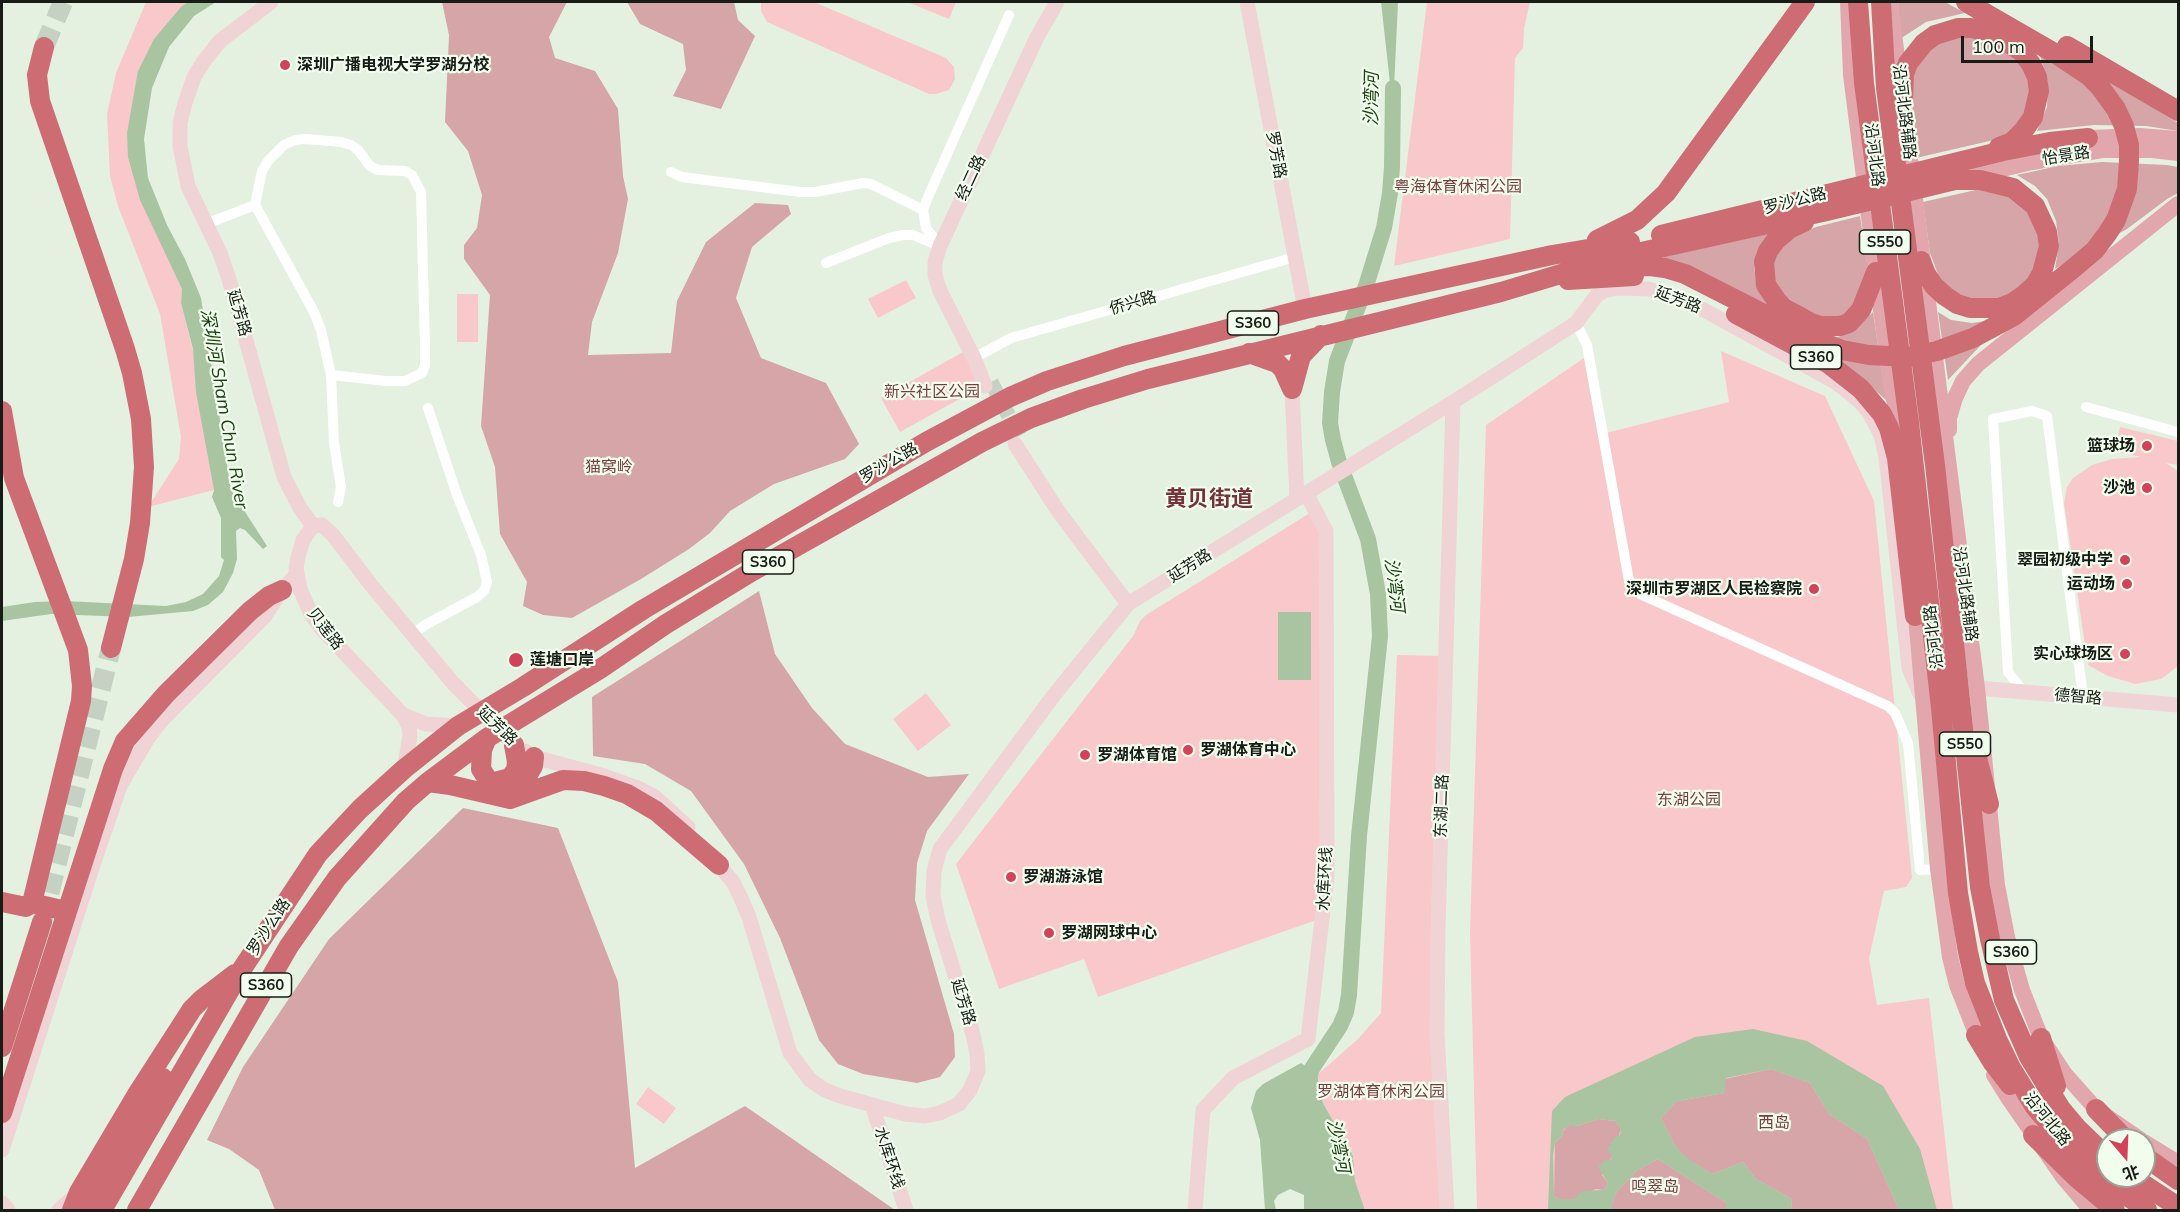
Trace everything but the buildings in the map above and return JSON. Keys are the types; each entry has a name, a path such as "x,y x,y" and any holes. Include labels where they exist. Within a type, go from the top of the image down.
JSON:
{"highway":[{"path":"1552,255 1615,233 1651,209 1666,193 1804,2"},
{"name":"沿河北路","path":"1858,2 1864,83 1919,515 1964,934 1975,983 1984,1009 2011,1068 2035,1107 2072,1136 2096,1151"},
{"name":"沿河北路","path":"1881,2 1886,88 1930,424 1968,687 1980,887 1989,939 2004,1000 2029,1057 2072,1136 2102,1178 2147,1210"},
{"path":"1541,281 1621,266 1665,268 1685,274 1811,338 1842,350 1881,357 1909,357 1958,344 2014,316 2095,250 2116,220 2127,189 2128,146 2124,126 2109,98 2089,75 1966,2"},
{"path":"1992,2 2178,111"},
{"path":"1903,100 1904,74 1908,63 1924,43 1935,35 1958,28 1972,28 1998,36 2013,44 2031,64 2037,77 2038,91 2035,110 2025,130 2012,142 1975,158"},
{"path":"44,47 37,75 40,101 132,372 141,419 144,476 140,523 134,559 111,648"},
{"path":"1928,177 2088,138"},
{"name":"罗沙公路","path":"102,1210 242,969 318,854 360,809 404,769 464,722 758,540 926,442 1010,397 1047,381 1105,361 1385,291 1552,255 1634,242 1847,197 1928,177 1975,158 2027,146 2088,138"},
{"name":"罗沙公路","path":"1922,261 1930,280 1944,296 1957,304 1977,309 1999,308 2012,303 2030,290 2042,273 2049,246 2045,225 2035,206 2013,188 1980,180 1928,177"},
{"name":"罗沙公路","path":"136,1210 264,988 310,915 337,878 406,801 487,738 751,572 982,442 1031,418 1083,399 1148,379 1249,353 1501,292 1614,258 1827,211 1847,197"},
{"path":"1827,211 1789,229 1776,240 1768,251 1764,262 1764,274 1766,285 1777,301 1811,323 1821,326 1840,326 1849,322 1862,309 1876,272"},
{"name":"S360","path":"1541,281 1639,276 1678,285 1829,364 1851,380 1873,401 1889,428 1894,443 1915,616"},
{"path":"1292,389 1301,356 1322,335"},
{"path":"1930,424 1932,341"},
{"path":"1249,353 1277,363 1283,369 1292,389"},
{"path":"2,411 12,472 78,651 82,686 81,701 32,903 26,908 2,902"},
{"path":"2,1113 66,911 113,769 125,741 144,717 250,611 269,596 282,590"},
{"path":"1968,687 1989,804"},
{"path":"487,738 482,750 480,769 488,780 495,782 510,778 516,770 518,762 514,745"},
{"path":"428,782 452,776 498,788 513,787 531,772 534,757"},
{"path":"428,782 510,800 563,780 584,781 604,786 627,794 656,811 719,866"},
{"path":"32,903 66,911"},
{"path":"2,1047 42,922"},
{"path":"77,1204 136,1096 192,1009 242,969"},
{"path":"77,1204 107,1173 218,987"},
{"path":"1976,1035 1993,1063 2041,1122 2072,1136"},
{"path":"2040,1038 2072,1136"},
{"path":"2096,1108 2115,1128"},
{"path":"2033,1135 2077,1178 2115,1210"},
{"path":"2156,1164 2178,1180"},
{"path":"2149,1188 2171,1202"}],"main road":[{"path":"1848,2 1851,75 1892,392 1915,481"},
{"name":"沿河北路辅路","path":"1890,2 1949,473 1968,687"},
{"name":"怡景路","path":"2088,138 2140,136 2178,139"},
{"name":"怡景路","path":"1955,180 2032,162 2102,150 2123,149 2178,153"},
{"path":"1949,473 1949,418 1963,381 1978,364 2178,204"},
{"name":"S360","path":"1919,515 1915,616 1938,869 1950,957 1957,985 1996,1079 2063,1177 2091,1210"},
{"name":"S360","path":"1989,804 1998,885 2007,937 2022,990 2040,1038 2064,1073 2096,1108 2124,1128"},
{"name":"S360","path":"2156,1149 2178,1163"}],"street":[{"name":"延芳路","path":"271,2 220,41 204,61 194,77 185,103 180,123 180,146 188,186 229,279 284,477 300,508 313,526 322,525 333,535 371,585 453,683 514,745 534,757 616,779 656,797 687,825 732,882 749,917 790,1053 810,1080 825,1090 872,1106 925,1116 940,1113 959,1104 970,1090 978,1071 973,1034 938,920 933,896 934,870 940,849 1054,694 1128,604 1576,323 1597,295 1606,290 1638,288 1662,292 1693,304 1827,378 1859,401 1875,422 1886,456 1909,668 1923,701"},
{"name":"经二路","path":"988,384 938,283 935,262 940,246 1037,37 1057,2"},
{"name":"罗芳路","path":"1246,2 1295,257 1311,308"},
{"path":"940,246 926,228 923,210 1009,15"},
{"path":"331,375 405,381 422,373 425,365 421,192 417,182 405,171 378,170 370,166 358,150 351,145 329,141 295,140 284,144 268,161 262,171 255,205 314,312 321,330 331,375 334,443 341,487 338,502"},
{"path":"671,172 682,177 800,192 815,192 863,183 871,184 923,210"},
{"path":"206,224 255,205"},
{"path":"826,263 889,238 903,235 913,235 940,246"},
{"name":"侨兴路","path":"974,358 1011,338 1295,257"},
{"path":"1576,323 1587,345 1629,581 1633,588 1642,595 1888,706 1895,713 1908,743 1920,870 1938,869"},
{"path":"1292,389 1307,493"},
{"name":"东湖二路","path":"1446,1210 1437,1034 1453,402"},
{"path":"2086,407 2178,432"},
{"path":"412,635 425,625 477,597 484,591 487,582 480,555 428,408"},
{"path":"2024,692 2008,672 1994,419 2032,411 2047,416 2083,697"},
{"path":"1019,443 1058,511 1128,604"},
{"name":"水库环线","path":"1195,1210 1203,1110 1233,1078 1308,1039 1327,876 1326,531 1307,493"},
{"name":"贝莲路","path":"313,526 303,540 298,557 297,574 305,602 321,628 403,715 426,724 464,722"},
{"path":"2,1149 120,786 142,747 161,721 264,617 282,590 297,574"},
{"name":"德智路","path":"1968,687 2178,705"},
{"path":"403,715 411,736 404,769"},
{"name":"水库环线","path":"872,1106 906,1210"},
{"path":"2,1203 8,1210"},
{"path":"59,1210 77,1204"}],"green space":[{"path":"146,2 187,2 155,38 138,71 139,196 182,289 181,303 194,355 214,490 148,507 179,459 181,437 160,314 118,206 110,176 107,114 116,73"},
{"name":"猫窝岭","path":"442,2 567,2 549,37 555,58 595,71 618,109 623,176 628,199 618,253 592,322 588,355 671,353 677,301 706,242 755,203 788,205 791,214 752,247 736,298 761,358 826,383 859,444 845,459 774,484 730,511 710,533 689,549 572,618 543,615 523,606 527,582 500,534 495,467 481,426 490,295 464,259 464,245 477,228 482,195 468,151 445,122 449,35"},
{"path":"627,2 734,2 738,20 755,36 721,109 673,96 686,70 683,44 640,24"},
{"path":"761,2 814,2 946,58 954,67 955,79 949,90 929,94 767,22 761,11"},
{"path":"907,2 956,2 949,19"},
{"name":"粤海体育休闲公园","path":"1427,2 1530,2 1524,28 1523,48 1515,58 1510,239 1394,266"},
{"path":"1898,2 1945,2 1965,13 1926,22 1900,39"},
{"path":"1963,35 2000,47 2013,55 2027,71 2030,83 2027,111 2011,132 1998,139 1916,158 1910,73 1932,44"},
{"path":"2040,55 2111,82 2178,123 2178,131 2146,126 2094,125 2037,131 2047,107 2048,83"},
{"path":"2102,162 2178,167 2178,193 2127,229 2055,269 2059,244 2056,221 2047,199 2035,186 2017,175 2058,166"},
{"path":"1980,189 2012,196 2031,214 2040,241 2034,269 2026,281 2006,298 1980,303 1954,294 1939,277 1930,253 1923,202"},
{"path":"1860,216 1868,269 1854,305 1844,315 1831,318 1814,315 1783,295 1774,281 1773,263 1782,246 1794,236 1816,227"},
{"path":"1772,233 1758,250 1754,268 1757,285 1772,307 1662,257"},
{"path":"906,280 916,298 878,318 868,299"},
{"path":"457,294 478,294 478,342 457,342"},
{"path":"1873,312 1886,400 1856,373 1834,359 1838,337 1859,326"},
{"path":"1938,312 1951,320 1972,323 1986,321 1980,346 1948,380"},
{"name":"东湖公园","path":"1721,351 1825,396 1874,501 1912,878 1906,887 1884,891 1869,958 1877,1005 1929,998 1953,1210 1477,1210 1470,932 1486,425 1584,358 1598,435 1729,402"},
{"name":"新兴社区公园","path":"963,352 983,386 900,432 881,398"},
{"name":"运动场","path":"2120,427 2178,441 2178,465 2166,463 2178,471 2178,666 2161,679 2135,684 2108,676 2088,665 2064,503 2067,487 2073,478 2092,465 2112,459 2141,457 2114,451"},
{"name":"罗湖体育中心","path":"1318,508 1330,531 1322,918 1098,997 1084,959 999,989 956,864 1133,636 1140,621 1146,615"},
{"path":"759,591 775,654 812,708 845,744 928,777 969,774 927,831 917,863 915,900 954,1034 955,1057 940,1077 917,1083 863,1074 838,1064 819,1040 780,938 744,864 691,791 645,764 593,756 592,697"},
{"name":"罗湖体育休闲公园","path":"1397,655 1442,656 1442,1210 1365,1210 1355,1181 1353,1156 1323,1103 1317,1075 1358,1039 1381,1013"},
{"path":"926,693 951,725 918,751 893,719"},
{"path":"463,808 558,828 618,982 635,1168 745,1106 895,1210 275,1210 259,1170 229,1149 207,1140 243,1067 329,939"},
{"name":"西岛","path":"1771,1069 1810,1083 1829,1114 1867,1139 1899,1210 1791,1210 1792,1199 1756,1179 1743,1162 1712,1174 1686,1158 1674,1144 1661,1118 1677,1101 1725,1093 1725,1079"},
{"path":"648,1087 676,1108 664,1124 636,1104"},
{"path":"1598,1119 1615,1121 1621,1129 1612,1156 1602,1175 1608,1183 1604,1190 1596,1189 1574,1199 1559,1199 1554,1196 1555,1143 1570,1124 1578,1126"},
{"name":"鸣翠岛","path":"1658,1159 1726,1203 1726,1210 1610,1210 1616,1193 1636,1171"}],"water":[{"path":"188,2 216,2 194,16 169,47 152,88 144,139 148,178 201,298 231,490 267,546 263,549 245,530 240,528 236,531 237,559 223,592 208,605 193,611 128,617 51,614 2,621 2,607 35,602 65,601 166,606 186,602 203,594 219,576 224,560 221,557 221,518 212,497 214,490 196,392 193,349 181,303 182,289 140,200 128,157 127,133 138,71 154,39"},
{"path":"1381,2 1398,2 1393,110"},
{"path":"1278,612 1311,612 1311,680 1278,680"},
{"path":"1753,1029 1807,1041 1883,1086 1920,1149 1937,1210 1899,1210 1867,1139 1829,1114 1810,1083 1771,1069 1726,1078 1725,1093 1677,1101 1661,1118 1674,1144 1687,1158 1712,1174 1743,1162 1756,1179 1792,1199 1791,1210 1726,1210 1726,1203 1658,1159 1636,1171 1616,1193 1610,1210 1548,1210 1552,1111 1565,1097 1695,1037","holes":["1598,1119 1615,1121 1621,1129 1620,1135 1615,1137 1607,1149 1612,1156 1610,1161 1605,1160 1598,1167 1608,1183 1604,1190 1582,1191 1574,1199 1559,1199 1554,1196 1553,1155 1555,1143 1562,1136 1563,1130 1570,1125 1578,1126"]},
{"path":"1301,1063 1317,1075 1323,1103 1353,1156 1355,1181 1365,1210 1304,1210 1304,1195 1290,1189 1278,1195 1274,1201 1276,1210 1265,1210 1260,1140 1251,1108 1256,1091 1263,1084"}],"waterway":[{"name":"沙湾河","path":"1307,1092 1311,1070 1340,1026 1346,1012 1349,995 1359,836 1380,636 1378,594 1368,539 1333,440 1330,423 1332,392 1337,361 1366,286 1384,228 1392,167 1393,88"}],"tunnel":[{"path":"44,47 63,2"},
{"path":"991,382 1022,441"},
{"path":"42,922 111,648"}],"place":[{"name":"深圳广播电视大学罗湖分校","path":"285,65"},
{"name":"篮球场","path":"2147,446"},
{"name":"沙池","path":"2147,488"},
{"name":"翠园初级中学","path":"2125,560"},
{"name":"运动场","path":"2127,584"},
{"name":"深圳市罗湖区人民检察院","path":"1814,589"},
{"name":"实心球场区","path":"2125,654"},
{"name":"莲塘口岸","path":"516,660"},
{"name":"罗湖体育中心","path":"1188,750"},
{"name":"罗湖体育馆","path":"1085,755"},
{"name":"罗湖游泳馆","path":"1011,877"},
{"name":"罗湖网球中心","path":"1049,933"}],"district":[{"name":"黄贝街道","path":"1209,499"}],"water label":[{"name":"深圳河 Sham Chun River","path":"224,409"}]}
